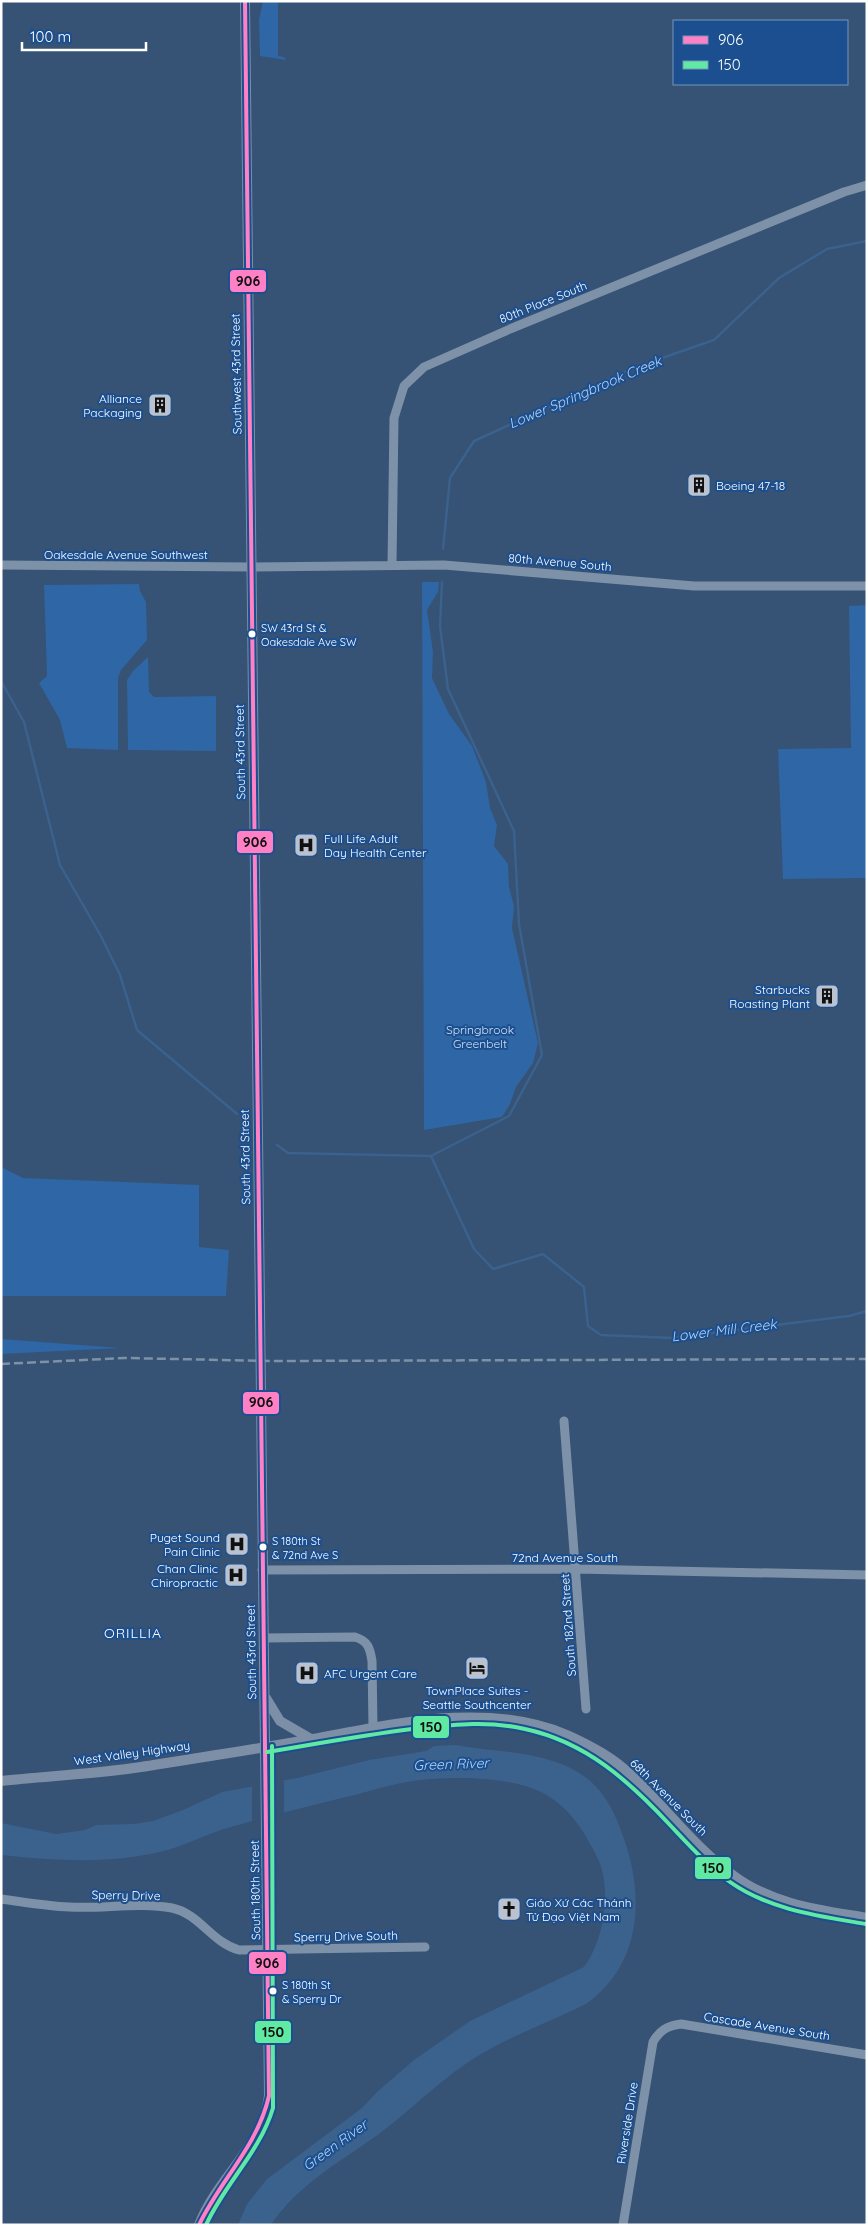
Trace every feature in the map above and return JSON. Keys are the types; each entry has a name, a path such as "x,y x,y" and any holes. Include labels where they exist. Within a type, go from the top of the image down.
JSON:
{"main road":[{"name":"Southwest 43rd Street","path":"244,1 250,567"},
{"name":"South 43rd Street","path":"250,567 262,1570 266,1746"},
{"path":"265,1696 280,1721 312,1739"},
{"name":"68th Avenue South","path":"266,1746 373,1727 438,1720 497,1717 519,1721 564,1734 591,1746 622,1767 648,1791 711,1858 735,1877 780,1900 867,1918"},
{"name":"South 180th Street","path":"199,2225 214,2194 257,2137 264,2120 269,2096 266,1746"},
{"name":"West Valley Highway","path":"1,1781 140,1767 266,1746"}],"street":[{"name":"80th Place South","path":"392,565 394,418 404,386 424,367 510,329 844,192 867,185"},
{"name":"Oakesdale Avenue Southwest","path":"1,565 250,567"},
{"name":"80th Avenue South","path":"250,567 392,565 487,568 694,586 867,586"},
{"name":"South 182nd Street","path":"564,1421 586,1708"},
{"name":"72nd Avenue South","path":"262,1570 576,1568 867,1575"},
{"path":"264,1638 354,1637 366,1642 372,1661 373,1727"},
{"name":"Sperry Drive","path":"1,1899 69,1907 149,1906 172,1908 186,1913 219,1942 228,1947 239,1950 268,1950"},
{"name":"Sperry Drive South","path":"268,1950 425,1947"},
{"name":"Cascade Avenue South","path":"663,2029 671,2025 681,2024 867,2056"},
{"name":"Riverside Drive","path":"623,2225 654,2042 663,2029"}],"green space":[{"path":"263,1 278,1 278,56 284,57 286,60 260,56 259,20"},
{"name":"Springbrook Greenbelt","path":"422,582 439,582 438,592 427,610 433,652 432,678 449,714 472,746 486,782 490,808 497,825 494,846 508,864 509,887 514,906 512,928 538,1043 533,1063 516,1087 510,1104 502,1117 424,1130"},
{"path":"139,584 140,591 146,602 147,640 121,670 118,678 118,750 67,748 60,720 39,683 47,676 44,585"},
{"path":"867,605 867,878 783,879 778,749 851,748 849,606"},
{"path":"148,657 149,692 154,697 216,696 216,751 128,750 127,680 133,671"},
{"path":"1,1167 23,1178 199,1185 199,1247 229,1250 226,1296 1,1296"},
{"path":"1,1339 121,1348 1,1354"}],"water":[{"name":"Green River","path":"456,1745 536,1756 551,1760 581,1774 602,1793 620,1827 630,1859 634,1882 636,1905 634,1928 628,1949 618,1969 605,1988 586,2004 508,2040 483,2053 454,2072 386,2129 304,2188 281,2211 271,2225 238,2225 247,2204 267,2179 362,2108 377,2092 414,2060 470,2021 584,1967 597,1943 604,1915 605,1900 605,1885 602,1871 588,1839 569,1813 543,1793 510,1782 469,1778 428,1779 387,1786 224,1829 168,1850 140,1856 101,1860 41,1859 1,1855 1,1823 56,1834 85,1830 96,1825 134,1824 153,1821 222,1792 297,1778 369,1760 426,1751 434,1746"}],"pier":[{"path":"284,1778 284,1814 252,1823 252,1784"}],"waterway":[{"name":"Lower Springbrook Creek","path":"443,549 450,478 474,441 636,367 714,340 779,278 827,249 867,241"},
{"name":"Lower Springbrook Creek","path":"277,1145 288,1153 431,1156 509,1116 542,1055 519,924 514,831 448,689 440,626 442,582"},
{"name":"Lower Springbrook Creek","path":"1,681 24,722 60,865 102,938 120,975 137,1030 237,1114"},
{"name":"Lower Mill Creek","path":"431,1156 474,1249 493,1269 543,1254 584,1287 588,1326 601,1335 672,1338 849,1316 867,1311"}],"railway":[{"path":"1,1364 125,1358 273,1361 867,1359"}],"transit line":[{"name":"906","path":"199,2225 256,2131 269,2096 245,1"},
{"name":"150","path":"267,1752 376,1734 454,1725 483,1724 511,1726 547,1735 568,1743 605,1765 639,1793 706,1862 745,1892 795,1910 866,1924"},
{"name":"150","path":"206,2225 223,2195 260,2139 273,2108 272,1746"}],"place":[{"name":"Alliance Packaging","path":"160,405"},
{"name":"Boeing 47-18","path":"699,485"},
{"name":"SW 43rd St & Oakesdale Ave SW","path":"252,634"},
{"name":"Full Life Adult Day Health Center","path":"306,845"},
{"name":"Starbucks Roasting Plant","path":"827,996"},
{"name":"Puget Sound Pain Clinic","path":"237,1544"},
{"name":"S 180th St & 72nd Ave S","path":"263,1547"},
{"name":"Chan Clinic Chiropractic","path":"236,1575"},
{"name":"TownPlace Suites - Seattle Southcenter","path":"477,1668"},
{"name":"AFC Urgent Care","path":"307,1673"},
{"name":"Giáo Xứ Các Thánh Tử Đạo Việt Nam","path":"509,1909"},
{"name":"S 180th St & Sperry Dr","path":"273,1991"}],"district":[{"name":"ORILLIA","path":"133,1633"}]}
